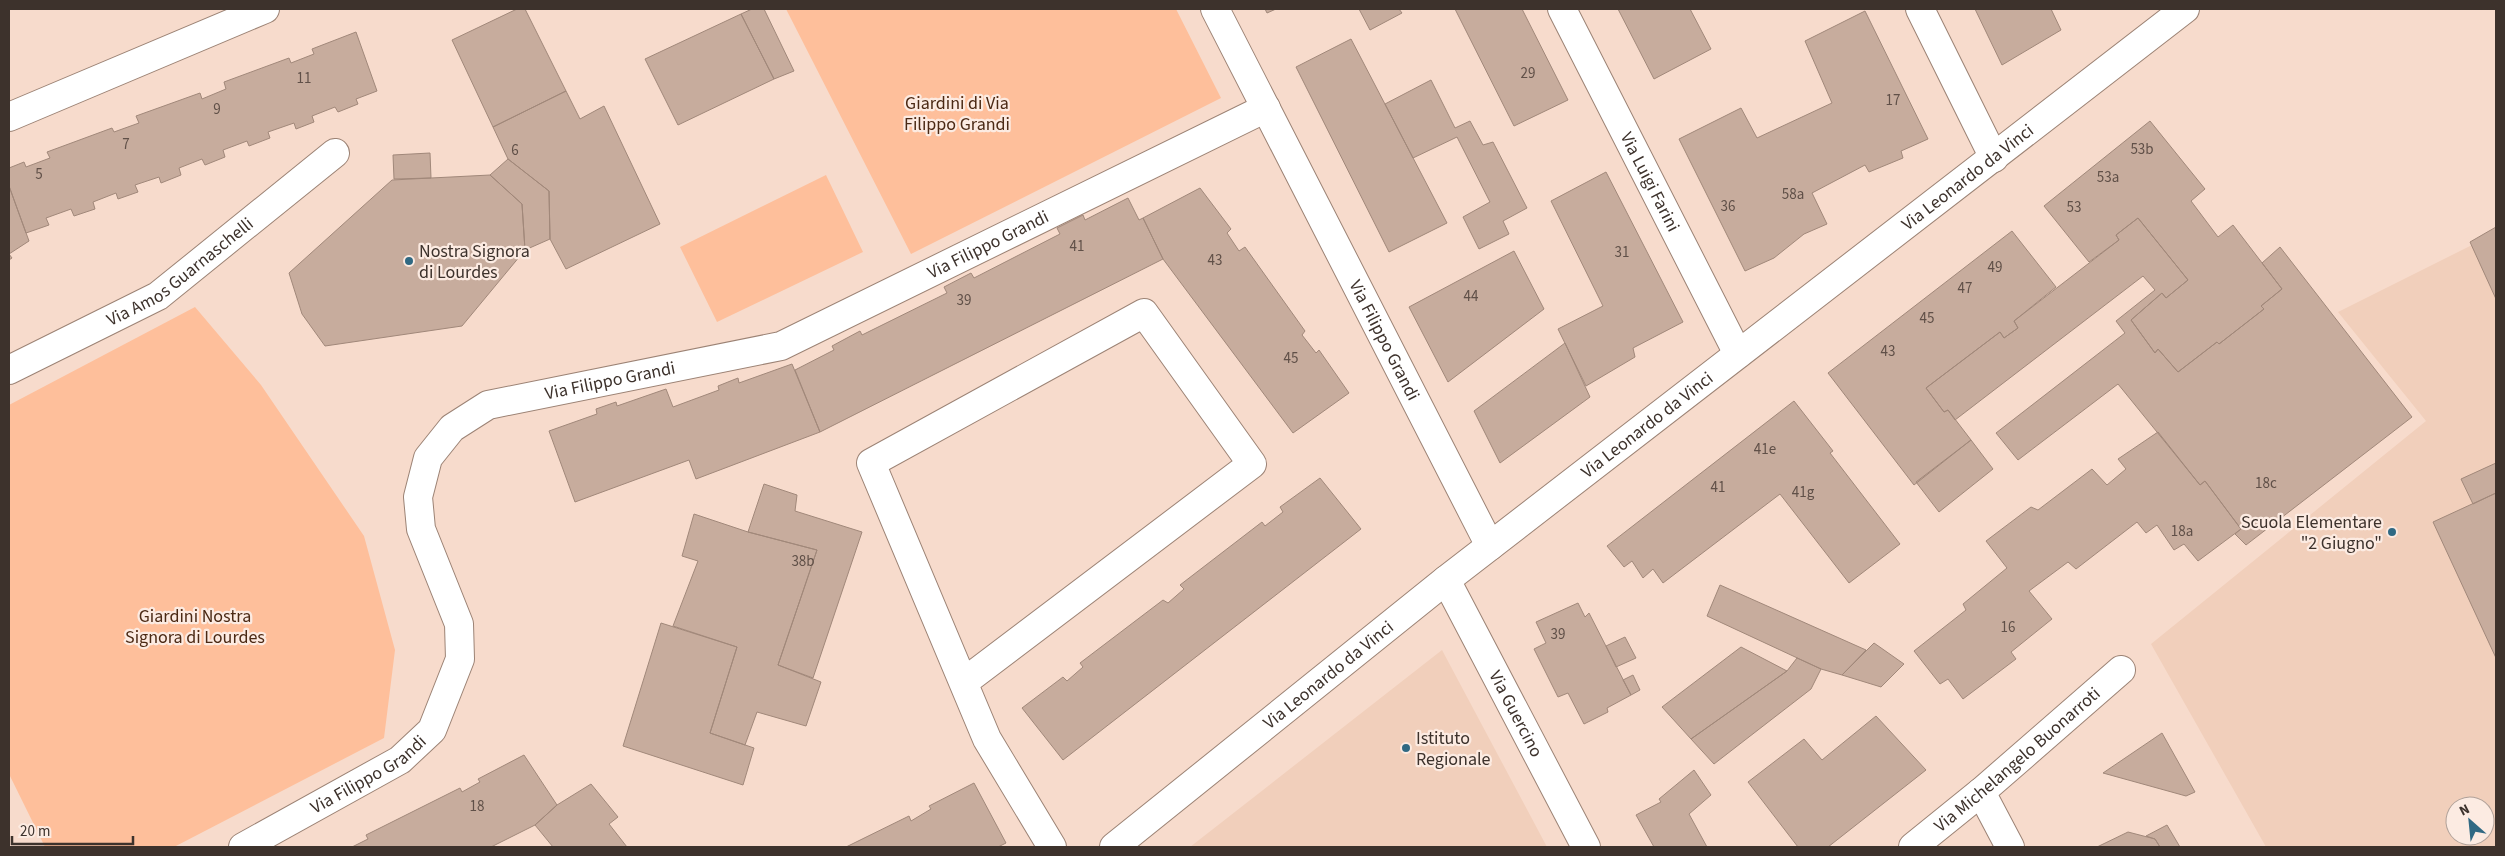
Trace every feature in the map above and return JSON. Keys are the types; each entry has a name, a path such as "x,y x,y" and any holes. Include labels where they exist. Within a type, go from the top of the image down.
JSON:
{"street":[{"path":"9,117 265,9"},
{"name":"Via Filippo Grandi","path":"1215,9 1490,546"},
{"name":"Via Luigi Farini","path":"1562,9 1738,354"},
{"path":"1920,9 1994,158"},
{"name":"Via Leonardo da Vinci","path":"1114,847 1446,580 2185,9"},
{"name":"Via Filippo Grandi","path":"244,847 400,760 432,730 460,659 459,624 422,529 418,497 428,458 452,428 488,405 781,346 1266,108"},
{"name":"Via Amos Guarnaschelli","path":"9,370 158,296 335,153"},
{"path":"964,682 1252,464 1144,313 871,463 987,739 1052,847"},
{"name":"Via Guercino","path":"1446,580 1586,847"},
{"name":"Via Michelangelo Buonarroti","path":"1913,847 1981,792 2121,670"},
{"path":"1981,792 2010,847"}],"shaded area":[{"name":"Scuola Elementare \"2 Giugno\"","path":"2496,233 2496,847 2266,847 2151,644 2426,421 2338,312"},
{"name":"Istituto Regionale","path":"1442,650 1547,847 1190,847"}],"green space":[{"name":"Giardini di Via Filippo Grandi","path":"786,9 1176,9 1221,98 911,254"},
{"path":"826,175 863,252 717,322 680,247"},
{"name":"Giardini Nostra Signora di Lourdes","path":"195,307 261,385 364,536 395,650 384,738 174,847 45,847 9,774 9,405"}],"building":[{"path":"517,9 525,9 566,91 493,127 452,40"},
{"path":"752,9 764,9 794,71 774,79 741,14"},
{"path":"1265,9 1276,9 1267,13"},
{"path":"1359,9 1399,9 1402,13 1370,30"},
{"path":"1455,9 1522,9 1568,100 1514,126"},
{"path":"1618,9 1690,9 1711,49 1654,79"},
{"path":"1975,9 2051,9 2061,30 2002,65"},
{"path":"1865,11 1928,139 1901,151 1903,158 1869,172 1865,165 1812,193 1827,224 1804,234 1774,258 1745,271 1679,139 1741,108 1757,138 1832,103 1805,41"},
{"path":"741,14 774,79 678,125 645,59"},
{"path":"356,32 377,91 356,99 358,104 338,112 335,107 312,116 314,122 296,129 294,123 268,132 270,138 249,146 247,141 223,150 225,157 205,165 202,159 179,168 181,175 161,183 159,177 135,185 138,192 118,199 116,193 93,202 95,209 74,216 71,209 46,218 49,225 26,233 9,186 9,168 24,162 26,167 50,158 47,152 112,128 114,132 139,123 136,116 200,93 202,99 226,89 224,82 289,58 291,63 314,54 312,49"},
{"path":"1351,39 1447,223 1389,252 1296,67"},
{"path":"1431,80 1455,128 1470,121 1483,145 1493,142 1527,208 1503,221 1509,234 1479,249 1463,217 1490,202 1457,137 1413,158 1385,104"},
{"path":"566,91 580,119 604,106 660,224 566,269 550,239 549,191 508,159 493,127"},
{"path":"2150,121 2205,189 2191,201 2218,237 2233,225 2282,289 2261,306 2264,309 2219,344 2217,342 2178,372 2158,349 2155,353 2131,320 2162,293 2166,298 2188,280 2138,218 2116,235 2119,240 2089,262 2044,206"},
{"path":"430,153 431,178 394,179 393,155"},
{"path":"508,159 549,191 550,239 525,250 522,204 490,175"},
{"path":"1606,172 1683,322 1633,348 1635,357 1586,386 1558,329 1603,306 1551,201"},
{"name":"Nostra Signora di Lourdes","path":"490,175 522,204 525,250 462,326 325,346 302,314 289,273 392,180"},
{"path":"9,186 29,241 9,254"},
{"path":"1200,188 1231,229 1227,233 1239,251 1245,247 1305,331 1302,335 1316,353 1319,350 1349,393 1293,433 1163,259 1143,218"},
{"path":"1128,198 1139,220 1143,218 1163,259 820,432 795,370 834,350 832,346 860,331 862,335 947,293 944,287 971,273 974,278 1060,234 1057,228 1083,215 1085,220"},
{"path":"2138,218 2188,280 2166,298 2162,293 2131,320 2155,353 2158,349 2178,372 2217,342 2219,344 2264,309 2261,306 2282,289 2262,263 2280,247 2412,417 2246,545 2235,534 2241,529 2205,481 2200,485 2118,384 2018,460 1996,433 2125,333 2116,321 2155,290 2143,276 1955,420 1948,410 1944,412 1926,388 2000,332 2004,338 2018,328 2014,321 2119,240 2116,235"},
{"path":"2496,227 2496,299 2470,242"},
{"path":"2012,231 2056,287 2014,321 2018,328 2004,338 2000,332 1926,388 1944,412 1948,410 1971,440 1914,485 1828,373"},
{"path":"1514,251 1544,309 1448,382 1409,307"},
{"path":"1565,343 1590,397 1500,463 1474,411"},
{"path":"792,364 820,432 696,479 689,460 575,502 549,431 597,414 596,409 616,402 617,406 666,389 673,407 719,390 718,386 738,378 739,383"},
{"path":"1794,401 1833,451 1830,453 1900,544 1849,583 1780,494 1663,583 1653,569 1643,578 1632,561 1624,567 1607,546"},
{"path":"2158,432 2200,485 2205,481 2241,529 2198,561 2184,544 2174,550 2157,525 2146,533 2137,522 2076,569 2068,562 2029,591 2052,619 2011,652 2016,659 1963,699 1948,679 1940,684 1914,651 1966,610 1963,604 2007,568 1986,541 2031,507 2038,510 2092,469 2107,485 2126,469 2118,459"},
{"path":"1971,440 1993,469 1939,512 1916,482"},
{"path":"2496,463 2496,493 2473,504 2461,479"},
{"path":"1320,478 1361,529 1063,760 1022,708 1063,677 1067,681 1083,667 1080,663 1163,600 1168,603 1184,589 1180,585 1262,522 1265,526 1283,512 1280,507"},
{"path":"764,484 797,495 795,511 862,532 813,678 778,665 817,550 748,532"},
{"path":"2496,493 2496,658 2433,522"},
{"path":"694,514 748,532 817,550 778,665 821,682 806,726 757,712 745,745 710,733 737,647 673,626 698,561 682,556"},
{"path":"1720,585 1866,650 1842,675 1821,669 1707,616"},
{"path":"1578,603 1585,617 1589,613 1631,695 1607,708 1608,712 1584,724 1568,693 1558,697 1534,649 1546,643 1536,622"},
{"path":"661,623 737,647 710,733 754,748 743,785 623,746"},
{"path":"1625,637 1636,658 1616,667 1606,646"},
{"path":"1874,643 1904,664 1881,687 1842,675"},
{"path":"1741,647 1787,671 1691,739 1662,707"},
{"path":"1797,658 1821,669 1811,689 1714,764 1691,739 1787,671"},
{"path":"1633,675 1640,690 1631,695 1623,680"},
{"path":"1876,716 1926,770 1828,847 1798,847 1748,782 1804,739 1822,760"},
{"path":"2162,733 2195,792 2186,796 2103,773"},
{"path":"524,755 557,805 535,825 491,847 352,847 368,839 366,835 460,788 462,792 480,782 478,779"},
{"path":"1694,770 1711,795 1689,814 1707,847 1654,847 1636,815 1661,802 1659,799"},
{"path":"974,783 1006,843 998,847 846,847 909,816 911,821 931,809 929,806"},
{"path":"591,784 618,817 609,824 627,847 553,847 535,825 557,805"},
{"path":"2167,825 2180,847 2160,847 2155,839 2146,836"},
{"path":"2128,832 2155,839 2160,847 2097,847"}],"place":[{"name":"Nostra Signora di Lourdes","path":"409,261"},
{"name":"Scuola Elementare \"2 Giugno\"","path":"2392,532"},
{"name":"Istituto Regionale","path":"1406,748"}]}
